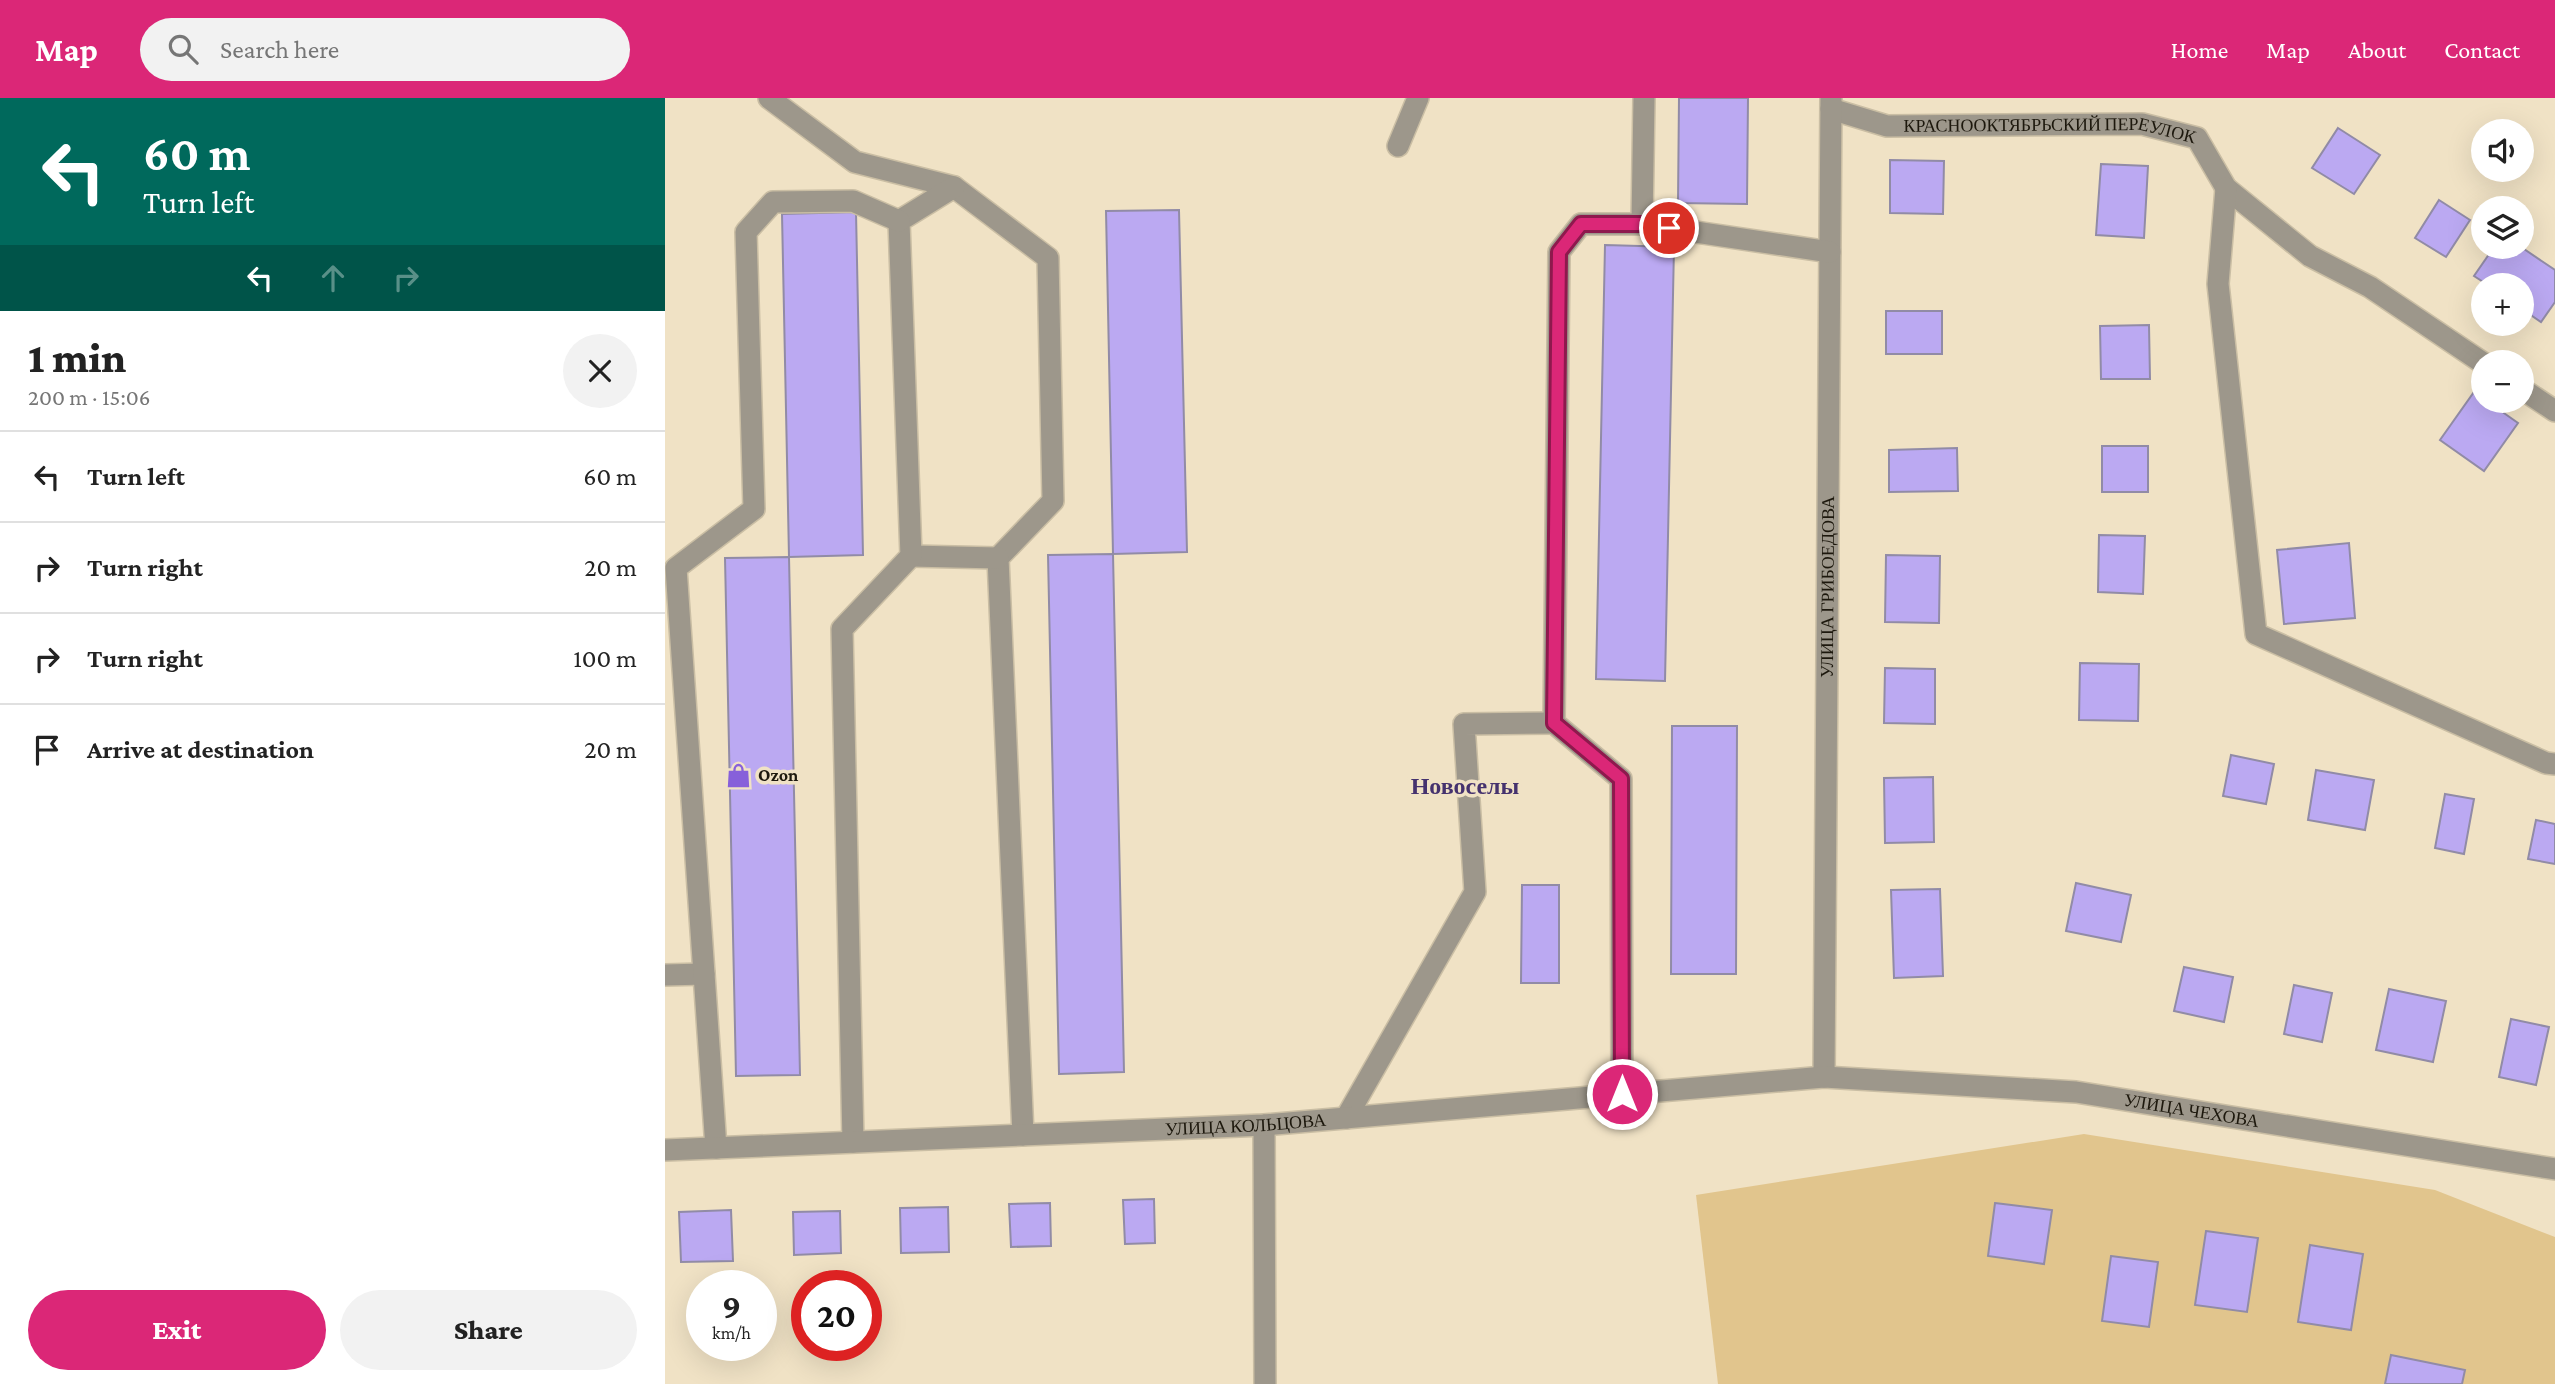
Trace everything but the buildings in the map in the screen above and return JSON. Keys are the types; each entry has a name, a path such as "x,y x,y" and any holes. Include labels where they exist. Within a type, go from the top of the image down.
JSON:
{"street":[{"path":"769,98 855,162 954,187 1048,258 1053,501 998,558 1023,1135"},
{"path":"1398,146 1418,98"},
{"path":"1642,224 1644,98"},
{"name":"КРАСНООКТЯБРЬСКИЙ ПЕРЕУЛОК","path":"1831,103 1887,126 2142,124 2197,138 2226,188 2310,257 2370,287 2471,355"},
{"name":"УЛИЦА ГРИБОЕДОВА","path":"1824,1077 1831,103"},
{"path":"899,221 954,187"},
{"path":"2226,188 2218,284 2256,634 2546,763 2555,764"},
{"path":"716,1148 676,568 754,509 745,232 773,202 853,201 899,221"},
{"path":"853,1142 842,629 911,556 899,221"},
{"path":"1554,723 1559,252 1581,224 1642,224 1830,252"},
{"path":"2534,396 2555,411"},
{"path":"911,556 998,558"},
{"path":"1346,1118 1475,892 1464,724 1554,723 1621,779 1622,1094"},
{"path":"665,975 704,974"},
{"name":"УЛИЦА КОЛЬЦОВА","path":"665,1150 1264,1125 1824,1077"},
{"name":"УЛИЦА ЧЕХОВА","path":"1824,1077 2076,1093 2555,1169"},
{"path":"1264,1125 1265,1384"}],"shaded area":[{"path":"2084,1134 2435,1190 2555,1237 2555,1384 1718,1384 1696,1195"}],"place":[{"name":"Ozon","path":"738,775"}],"district":[{"name":"Новоселы","path":"1465,785"}],"route":[{"path":"1622,1094 1621,779 1554,723 1559,252 1581,224 1642,224 1669,228"}]}
